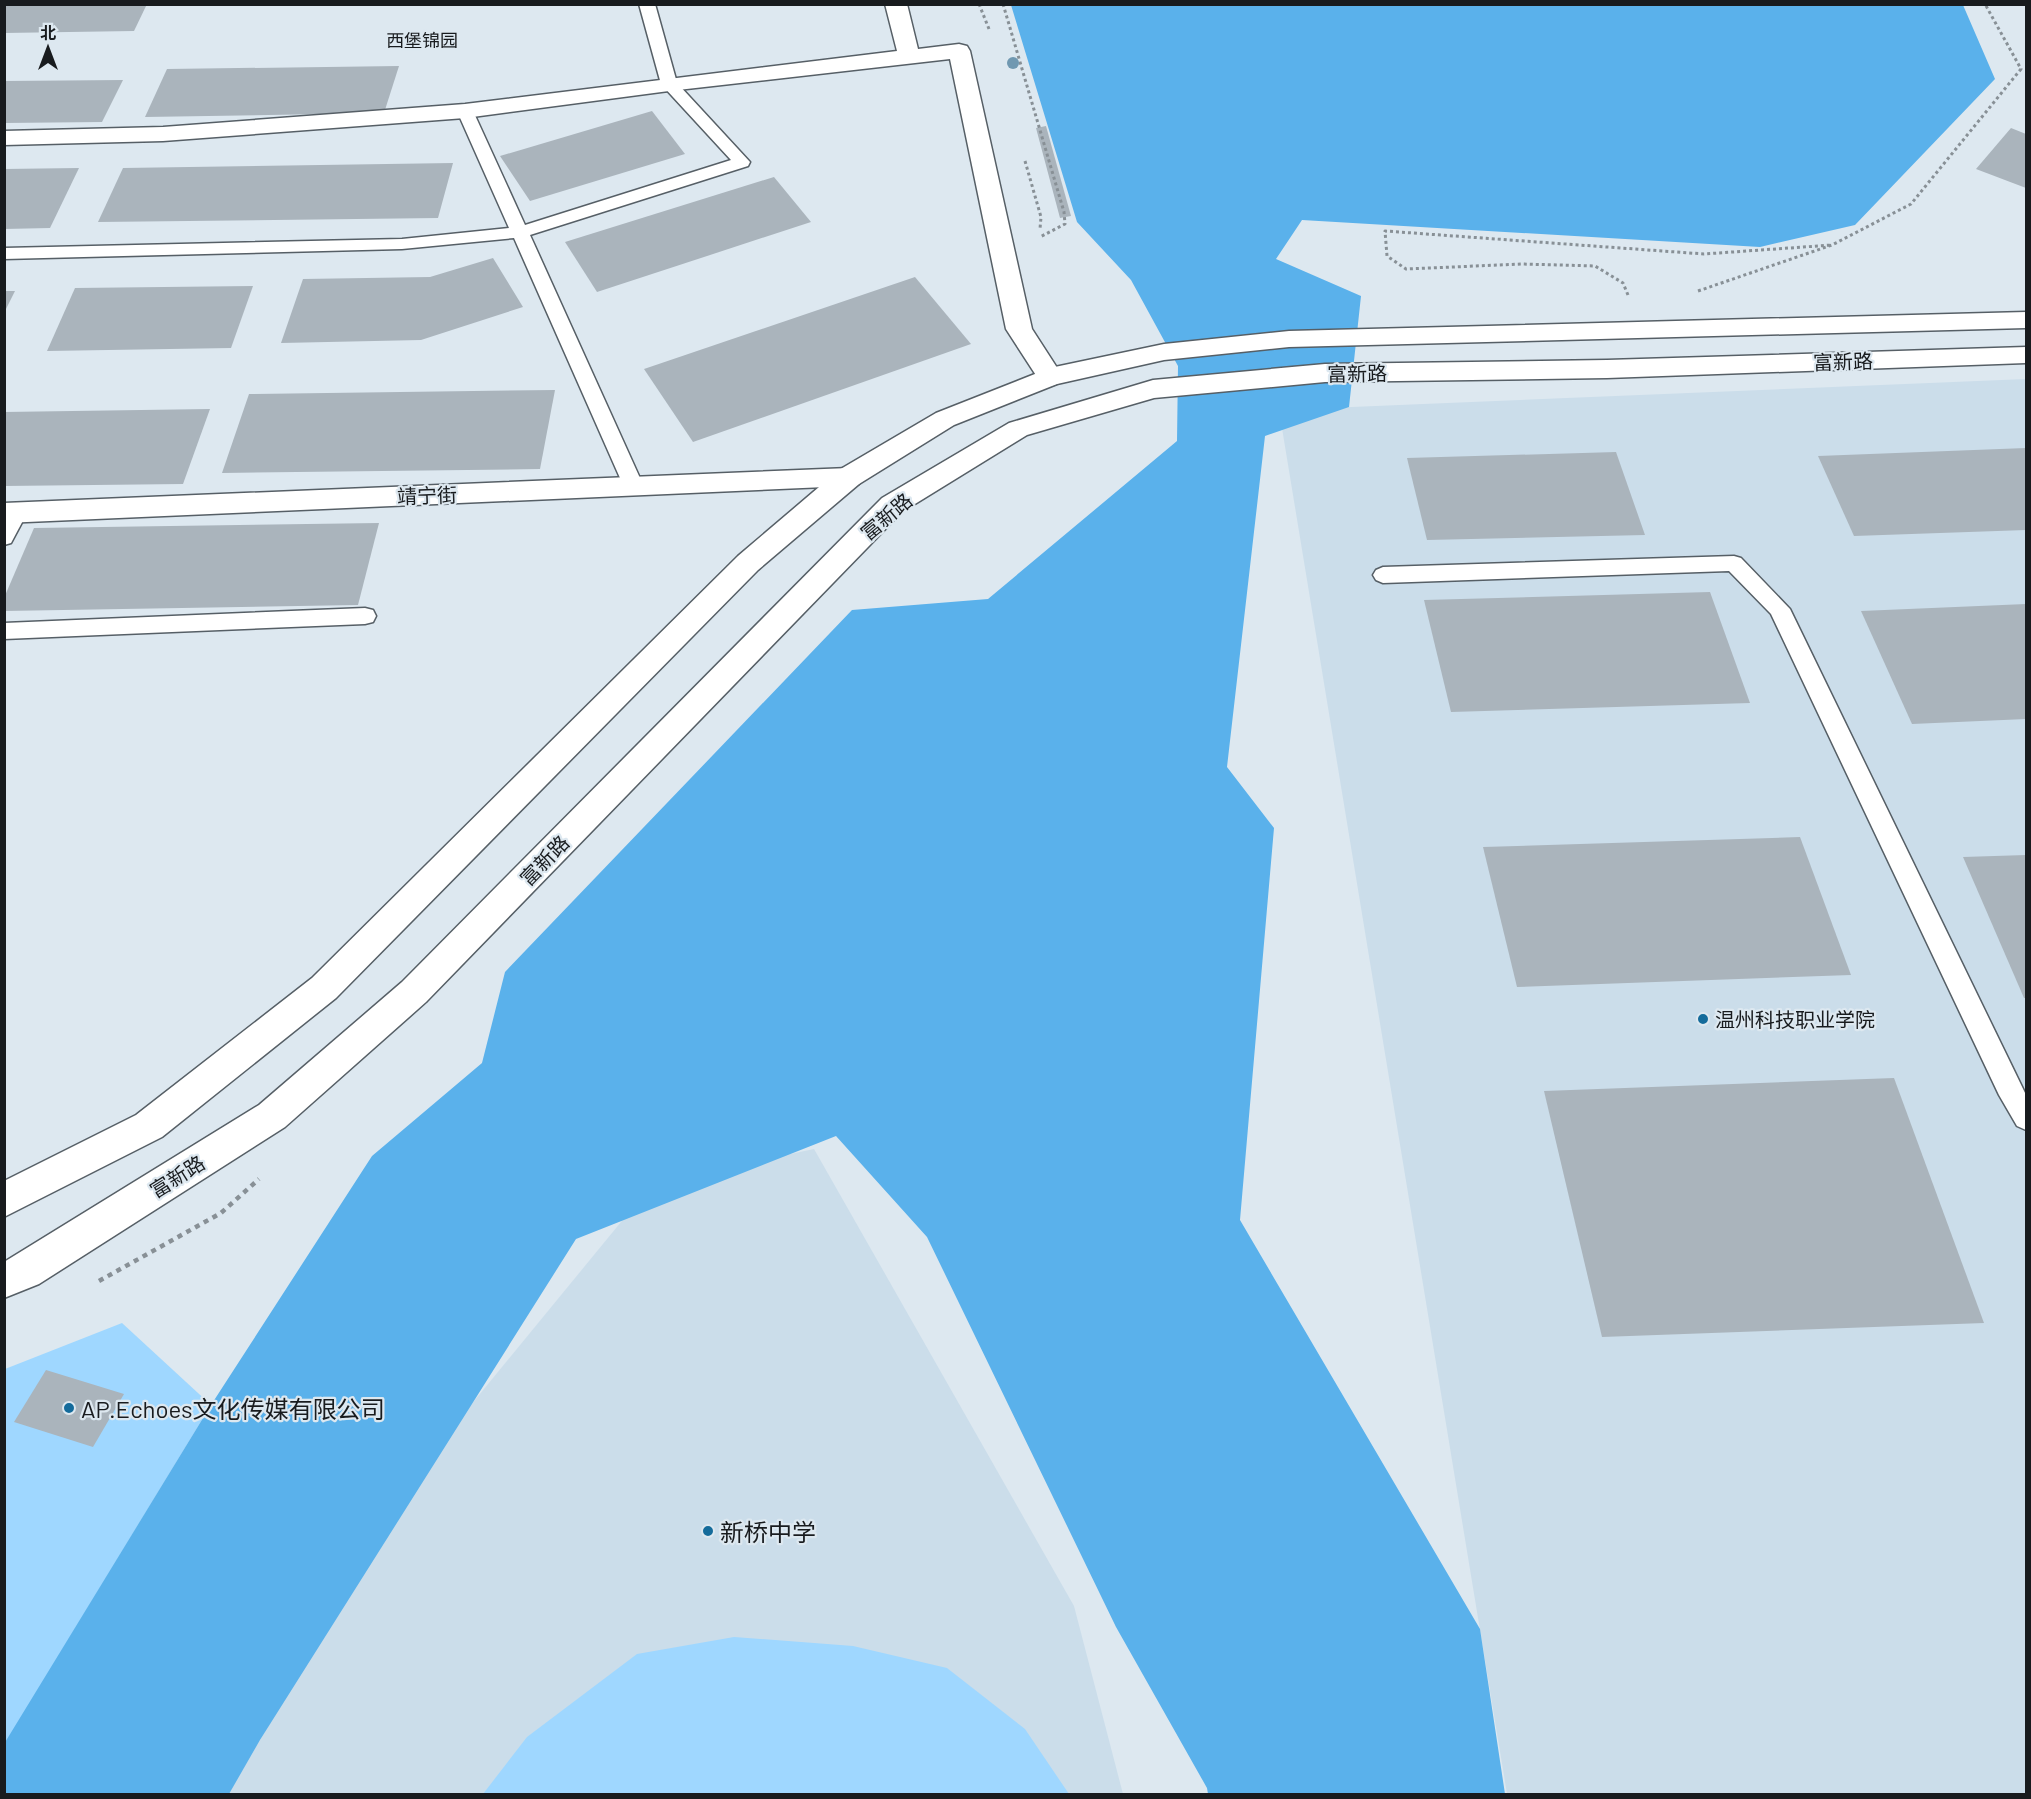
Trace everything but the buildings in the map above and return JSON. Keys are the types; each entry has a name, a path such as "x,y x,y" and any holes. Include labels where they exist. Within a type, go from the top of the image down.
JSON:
{"street":[{"path":"896,4 909,57"},
{"path":"4,138 163,134 319,124 465,111 669,84 959,51 1019,329 1050,377"},
{"name":"富新路","path":"4,1200 149,1126 324,988 748,563 849,477 945,419 1050,377 1164,352 1288,339 2026,320"},
{"name":"富新路","path":"4,1280 26,1271 272,1116 405,1000 892,505 1018,429 1153,389 1325,373 1619,369 2026,355"},
{"name":"靖宁街","path":"11,513 849,477"}],"lane":[{"path":"4,254 402,244 520,232 742,162 669,84 647,4"},
{"path":"465,111 634,487"},
{"path":"4,538 11,513"},
{"path":"1383,575 1734,563 1779,609 2017,1086 2026,1118"},
{"path":"4,631 365,616"}],"path":[{"path":"1003,4 1038,116 1064,212 1065,224 1039,238"},
{"path":"1985,4 2021,69 2026,70"},
{"path":"1690,294 1832,245 1911,204 2021,69"},
{"path":"1631,303 1623,283 1595,266 1522,264 1406,268 1388,256 1385,231 1704,254 1832,245"},
{"path":"96,1283 221,1213 264,1174"}],"shaded area":[{"path":"1011,5 1963,5 1995,79 1855,225 1760,247 1302,220 1276,259 1361,296 1349,407 1265,436 1227,767 1274,828 1240,1220 1480,1629 1505,1794 1208,1794 1207,1788 1116,1627 927,1237 836,1136 576,1239 260,1740 229,1794 5,1794 4,1744 211,1405 372,1156 482,1063 505,972 852,610 988,599 1177,441 1178,366 1131,280 1077,222"},
{"name":"温州科技职业学院","path":"2026,379 2026,1794 1507,1794 1279,410"},
{"name":"新桥中学","path":"814,1149 1074,1606 1123,1794 228,1794 429,1456 653,1183"},
{"path":"122,1323 211,1405 5,1744 5,1369"},
{"path":"734,1637 853,1646 947,1668 1025,1729 1069,1794 483,1794 527,1737 637,1654"}],"place":[{"name":"温州科技职业学院","path":"1703,1019"},
{"name":"AP.Echoes文化传媒有限公司","path":"69,1408"},
{"name":"新桥中学","path":"708,1531"}],"district":[{"name":"西堡锦园","path":"422,40"}]}
